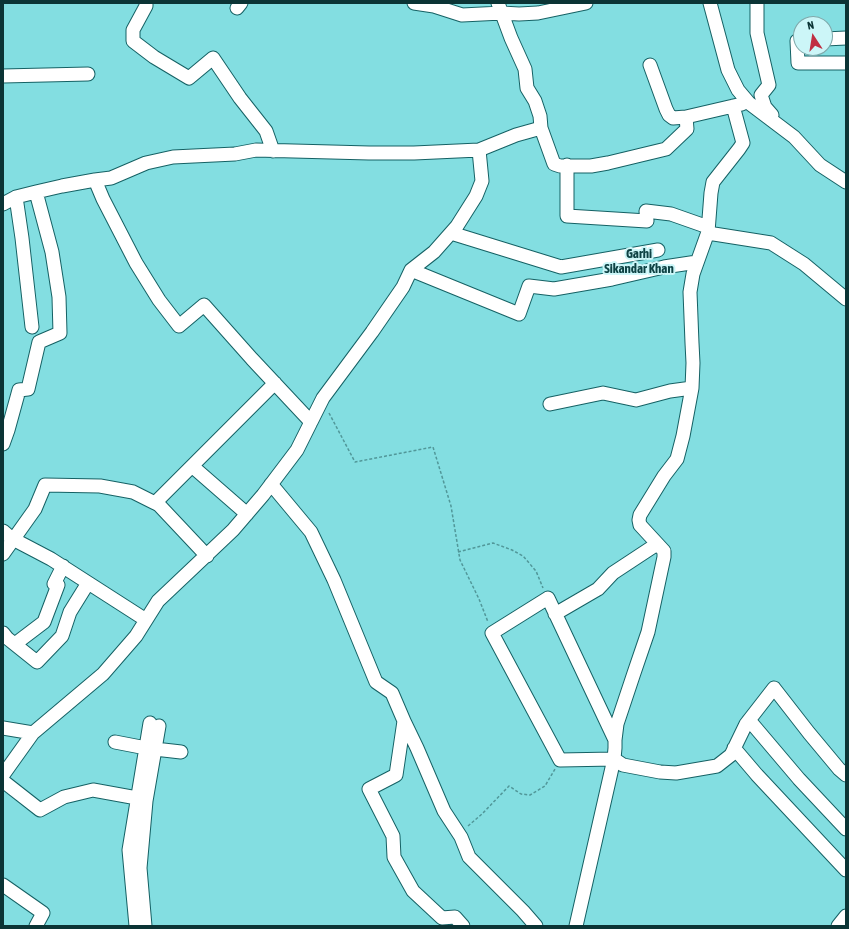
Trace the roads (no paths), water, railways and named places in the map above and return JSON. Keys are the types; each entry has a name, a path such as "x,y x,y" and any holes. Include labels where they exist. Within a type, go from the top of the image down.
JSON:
{"street":[{"path":"146,3 146,6 133,30 133,40 154,57 190,78 213,58 240,98 266,131 273,151"},
{"path":"414,3 434,6 462,15 500,8 519,14 534,8 586,3"},
{"path":"710,3 728,70 738,90 749,103 794,137 820,165 846,182"},
{"path":"757,3 757,33 769,85 761,95 765,107 782,128"},
{"path":"500,8 510,38 525,69 527,88 540,116 541,128 554,164 560,166 590,166 666,149 687,129 686,117"},
{"path":"833,39 846,38"},
{"path":"798,56 798,63 846,63"},
{"path":"650,65 666,109 669,115 673,118 686,117 749,103"},
{"path":"3,76 88,74"},
{"path":"576,926 614,759 614,740 617,724 648,632 664,557 664,551 640,525 639,520 640,515 677,459 683,436 692,388 693,363 690,292 693,274 708,229 713,182 743,143 733,106"},
{"path":"3,204 16,197 36,192 111,178 146,163 173,156 235,154 256,150 414,153 478,150 516,135 541,128"},
{"path":"3,775 33,733 103,674 136,636 158,601 233,530 297,450 322,400 403,287 411,270 434,252 451,233 476,196 482,181 478,150"},
{"path":"567,166 567,216 647,221 646,211 671,214 708,229 714,234 771,243 804,264 846,299"},
{"path":"95,180 103,199 136,263 159,300 178,326 204,305 311,422"},
{"path":"3,444 19,390 28,389 39,342 60,333 59,298 52,252 36,192"},
{"path":"16,197 32,327"},
{"path":"451,233 562,267 658,250"},
{"path":"411,270 519,314 529,286 554,289 612,279 664,267 697,262"},
{"path":"155,503 275,384"},
{"path":"550,404 603,393 636,400 670,391 692,388"},
{"path":"192,466 247,514"},
{"path":"271,484 311,532 334,580 376,682 392,693 444,811 459,834 469,857 536,926"},
{"path":"3,554 35,509 45,485 100,486 134,492 159,505 207,556"},
{"path":"3,531 14,540 63,566 146,620"},
{"path":"555,614 598,589 613,573 657,544"},
{"path":"15,644 44,622 58,585 54,584 63,566"},
{"path":"3,633 7,638 37,662 62,636 70,612 88,583"},
{"path":"614,740 548,598 492,633 560,760 614,759 623,765 660,772 676,773 717,766 730,755 746,724 774,688 809,733 839,769 846,775"},
{"path":"749,720 799,779 846,829"},
{"path":"404,721 396,774 369,789 393,836 394,857 413,891 442,918 455,917 463,926"},
{"path":"145,926 140,868 151,748 155,724"},
{"path":"3,728 33,733"},
{"path":"115,742 181,752"},
{"path":"136,926 129,850 137,798 151,748"},
{"path":"734,748 757,775 846,870"},
{"path":"3,781 40,810 64,797 93,790 137,798"},
{"path":"3,886 43,913 36,926"},
{"path":"838,926 846,916"}],"district":[{"name":"Garhi Sikandar Khan","path":"639,262"}]}
